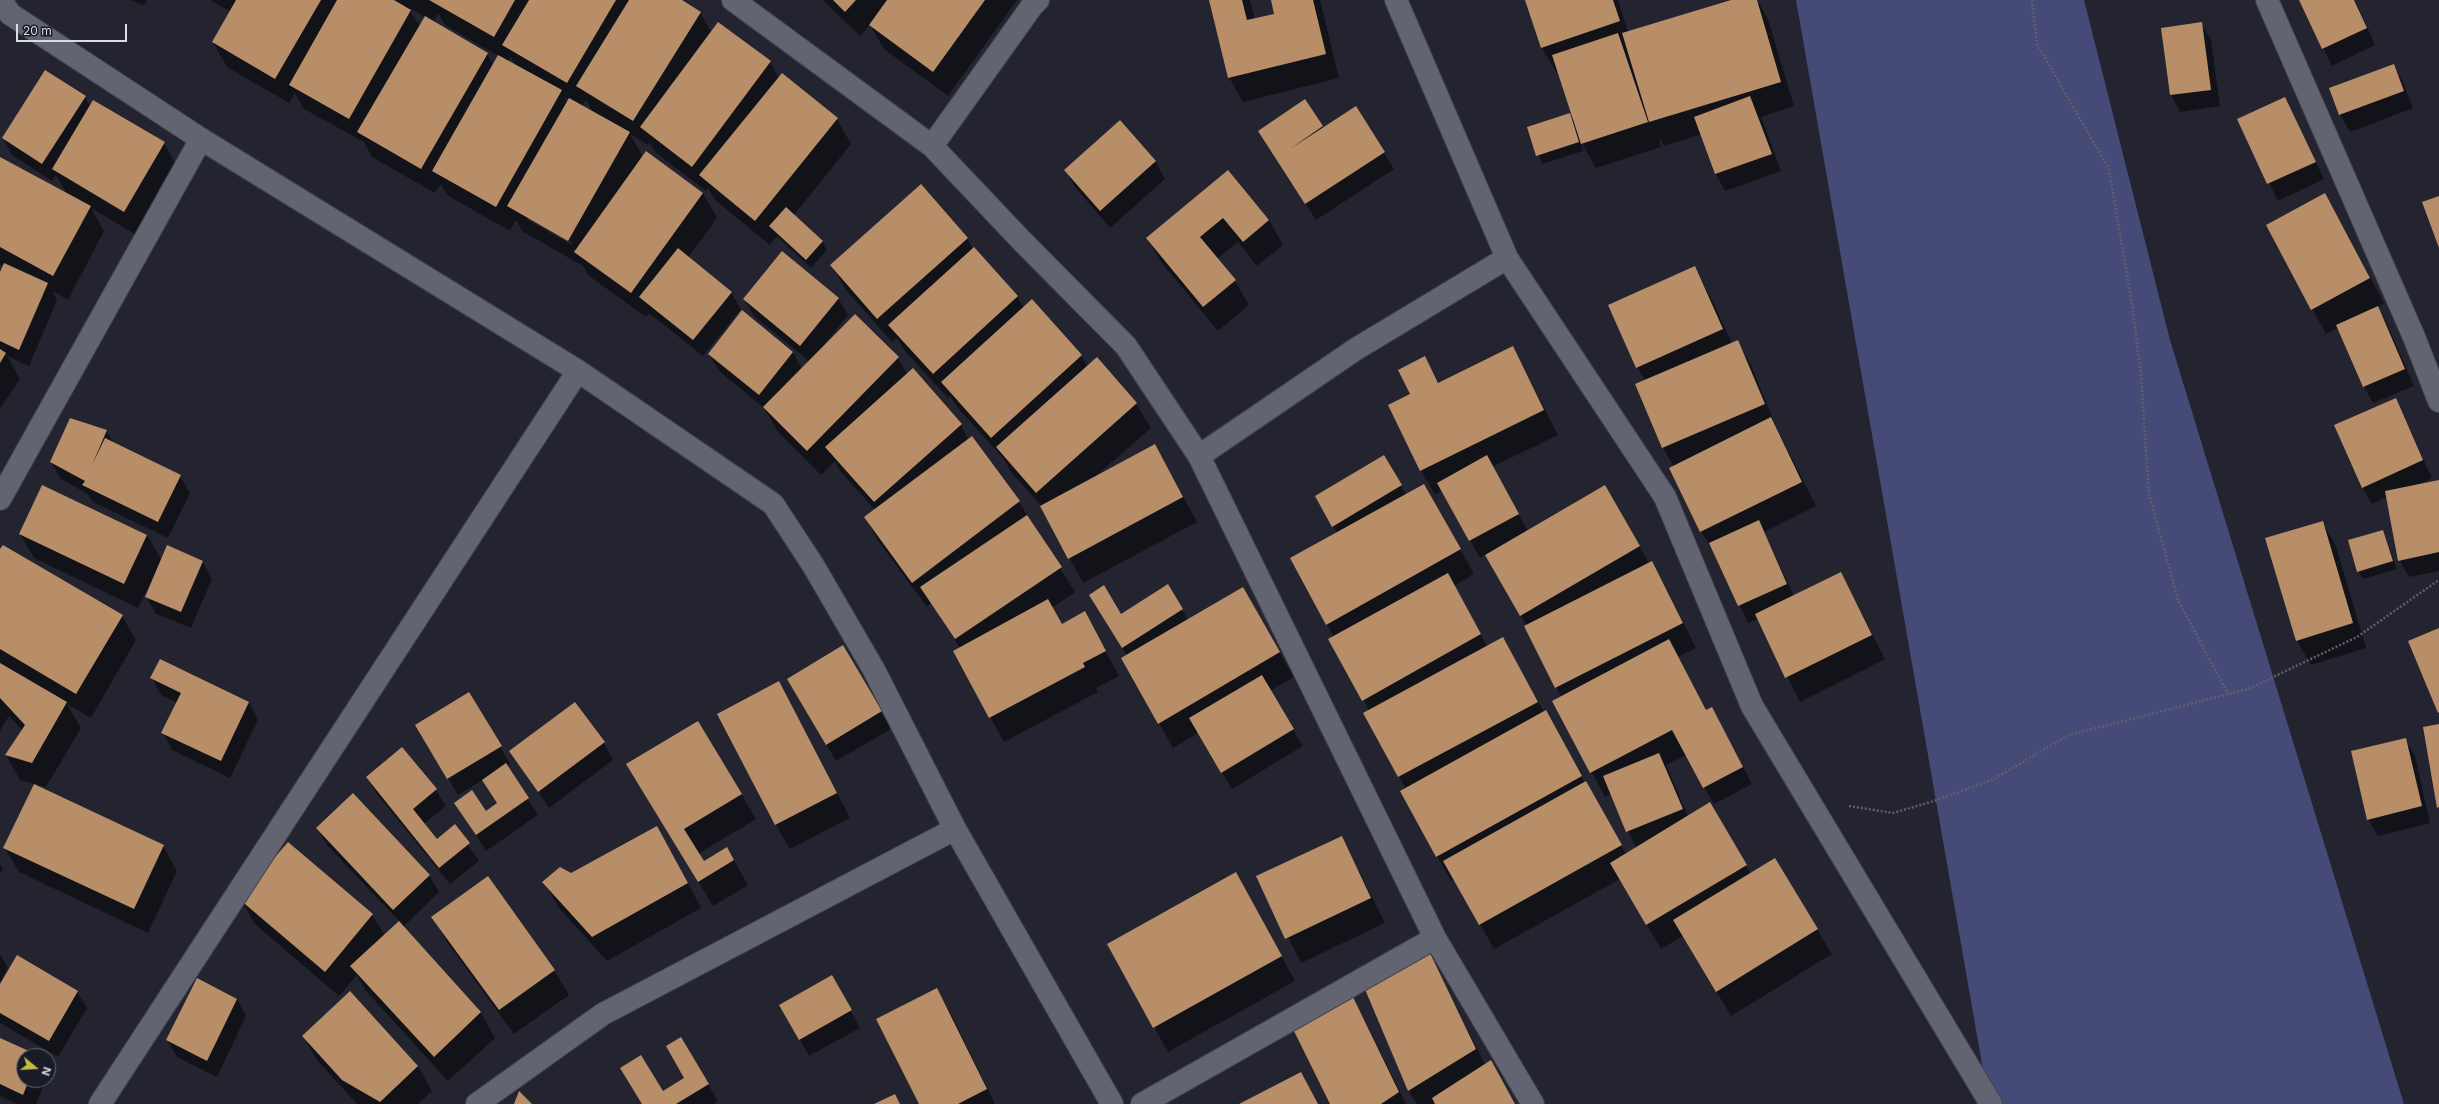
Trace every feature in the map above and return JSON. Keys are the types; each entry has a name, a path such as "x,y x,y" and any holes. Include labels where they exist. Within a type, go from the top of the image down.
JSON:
{"street":[{"path":"1,0 10,14 201,139 578,371 773,504 813,565 874,670 955,829 1112,1104"},
{"path":"733,0 932,146 1027,247 1126,346 1199,456 1435,938 1533,1104"},
{"path":"932,146 1032,6 1038,0"},
{"path":"1396,0 1507,258 1665,497 1752,706 1991,1104"},
{"path":"2267,0 2414,337 2439,401"},
{"path":"0,499 201,139"},
{"path":"1199,456 1356,349 1507,258"},
{"path":"100,1104 578,371"},
{"path":"477,1104 603,1014 955,829"},
{"path":"1142,1104 1435,938"}],"path":[{"path":"2032,0 2037,44 2109,168 2132,304 2141,375 2149,494 2178,600 2228,694"},
{"path":"1809,800 1893,813 1992,780 2069,736 2248,690 2357,637 2439,580"}],"shaded area":[{"path":"1796,0 2084,0 2170,340 2404,1104 1989,1104"}],"building":[{"path":"236,0 321,0 275,79 212,42"},
{"path":"337,0 394,0 411,10 349,119 289,85"},
{"path":"429,0 515,0 494,37"},
{"path":"529,0 616,0 567,83 502,45"},
{"path":"629,0 682,0 701,12 633,121 576,86"},
{"path":"833,0 856,0 845,12"},
{"path":"887,0 985,0 933,72 869,25"},
{"path":"1209,0 1242,0 1247,20 1274,14 1271,0 1313,0 1326,54 1228,78"},
{"path":"1525,0 1613,0 1620,21 1541,48"},
{"path":"1731,0 1757,0 1781,82 1649,122 1622,33"},
{"path":"2299,0 2354,0 2367,28 2322,49"},
{"path":"425,16 488,53 421,169 357,132"},
{"path":"718,22 771,61 692,167 640,127"},
{"path":"2202,22 2211,90 2170,95 2161,28"},
{"path":"1618,33 1648,122 1581,144 1552,55"},
{"path":"498,55 562,90 496,207 432,171"},
{"path":"2394,64 2404,91 2339,115 2329,88"},
{"path":"45,70 86,96 42,164 2,138"},
{"path":"782,73 838,118 755,221 699,175"},
{"path":"1750,96 1772,154 1715,174 1694,117"},
{"path":"2285,97 2316,162 2267,184 2237,119"},
{"path":"569,98 630,132 568,241 507,206"},
{"path":"1305,99 1323,126 1290,149 1356,106 1385,152 1305,204 1258,131"},
{"path":"93,100 165,142 124,212 52,169"},
{"path":"1570,113 1579,142 1536,156 1527,127"},
{"path":"1120,120 1156,161 1100,211 1064,170"},
{"path":"646,151 703,193 631,293 574,252"},
{"path":"0,157 91,206 53,276 0,247"},
{"path":"1228,170 1269,220 1243,242 1223,218 1200,237 1236,280 1203,307 1146,238"},
{"path":"921,184 968,238 877,319 830,265"},
{"path":"2325,193 2370,278 2311,310 2266,225"},
{"path":"2439,196 2439,248 2422,202"},
{"path":"786,207 823,241 806,260 769,226"},
{"path":"974,247 1018,296 933,374 888,325"},
{"path":"678,248 732,292 693,340 639,297"},
{"path":"782,251 839,298 800,346 743,299"},
{"path":"4,263 48,283 19,350 0,341 0,272"},
{"path":"1695,266 1723,329 1636,368 1608,305"},
{"path":"1032,299 1082,355 991,438 941,382"},
{"path":"2378,306 2405,369 2363,387 2336,325"},
{"path":"742,310 793,352 759,395 708,354"},
{"path":"855,314 899,357 807,451 763,407"},
{"path":"1738,340 1765,404 1662,448 1635,384"},
{"path":"1513,346 1544,410 1420,471 1388,405 1410,394 1398,370 1425,356 1438,383"},
{"path":"0,349 6,353 0,363"},
{"path":"1097,357 1137,403 1036,493 996,447"},
{"path":"913,368 962,424 874,502 825,447"},
{"path":"2396,398 2423,460 2362,488 2334,425"},
{"path":"1771,417 1802,482 1700,532 1669,468"},
{"path":"70,418 107,430 92,465 105,438 181,475 158,522 82,485 85,481 50,462"},
{"path":"972,436 1020,501 912,583 864,517"},
{"path":"1155,444 1183,497 1068,559 1040,506"},
{"path":"1384,455 1402,485 1332,527 1315,496"},
{"path":"1487,455 1519,514 1469,541 1437,483"},
{"path":"2439,480 2439,552 2398,561 2385,491"},
{"path":"1424,484 1461,549 1326,625 1290,558"},
{"path":"42,485 147,535 124,584 19,534"},
{"path":"1605,485 1640,546 1520,616 1485,555"},
{"path":"1027,515 1062,567 955,639 920,587"},
{"path":"1759,520 1787,584 1738,606 1709,543"},
{"path":"2323,521 2353,623 2296,641 2265,538"},
{"path":"2383,530 2393,561 2357,572 2348,540"},
{"path":"3,545 123,615 76,694 0,649 0,549"},
{"path":"167,545 203,561 181,612 145,597"},
{"path":"1652,561 1683,623 1555,688 1524,626"},
{"path":"1841,572 1872,635 1785,678 1755,614"},
{"path":"1448,573 1481,634 1362,701 1328,639"},
{"path":"1168,584 1183,609 1122,648 1089,595 1104,585 1121,614"},
{"path":"1243,587 1280,652 1158,724 1121,658"},
{"path":"1048,599 1062,624 1085,611 1106,651 1083,663 1085,667 989,718 953,651"},
{"path":"2439,628 2439,712 2438,713 2408,641"},
{"path":"1503,637 1538,702 1398,777 1363,713"},
{"path":"1669,639 1706,710 1712,707 1743,767 1703,788 1672,730 1590,773 1552,701"},
{"path":"843,645 882,711 826,745 787,679"},
{"path":"160,659 249,702 221,761 161,733 181,693 150,678"},
{"path":"0,663 67,702 32,763 5,755 25,725 0,698"},
{"path":"1262,675 1294,729 1221,773 1189,718"},
{"path":"779,681 837,793 775,825 717,714"},
{"path":"469,692 502,746 447,779 415,725"},
{"path":"575,702 605,742 538,792 509,751"},
{"path":"1546,710 1582,776 1436,857 1400,791"},
{"path":"698,721 742,794 684,829 704,861 727,847 734,860 698,882 626,764"},
{"path":"2439,724 2439,807 2437,808 2423,727"},
{"path":"2406,738 2422,806 2367,820 2351,751"},
{"path":"402,747 437,789 413,809 437,839 455,824 470,843 439,868 366,777"},
{"path":"1659,753 1683,809 1626,832 1603,776"},
{"path":"506,763 529,798 476,835 454,803 472,790 486,811 497,803 482,780"},
{"path":"1586,781 1622,845 1479,925 1443,861"},
{"path":"34,784 164,845 134,909 3,848"},
{"path":"353,793 430,875 393,910 316,828"},
{"path":"1710,802 1747,865 1646,925 1610,863"},
{"path":"657,826 688,883 592,937 542,882 560,867 571,873"},
{"path":"1342,836 1371,898 1285,939 1256,876"},
{"path":"288,842 373,914 325,972 239,899"},
{"path":"1775,858 1818,929 1716,992 1673,920"},
{"path":"1236,872 1282,956 1153,1028 1107,944"},
{"path":"488,876 555,970 499,1010 431,917"},
{"path":"399,921 481,1012 434,1057 350,966"},
{"path":"1430,953 1476,1049 1408,1091 1364,987"},
{"path":"17,955 78,991 49,1041 0,1013 0,984"},
{"path":"832,975 852,1010 799,1040 779,1005"},
{"path":"197,978 237,999 207,1061 166,1040"},
{"path":"937,988 987,1089 958,1104 919,1104 876,1019"},
{"path":"350,991 418,1066 380,1102 342,1080 302,1036"},
{"path":"1352,995 1399,1092 1381,1104 1330,1104 1292,1027"},
{"path":"681,1037 709,1084 676,1104 642,1104 620,1068 641,1055 663,1091 684,1078 666,1046"},
{"path":"0,1038 22,1048 16,1048 16,1088 26,1088 23,1095 0,1084"},
{"path":"1491,1060 1515,1104 1435,1104 1432,1098"},
{"path":"1301,1072 1318,1104 1239,1104"},
{"path":"519,1091 532,1104 514,1104"},
{"path":"895,1094 900,1104 874,1104"}]}
